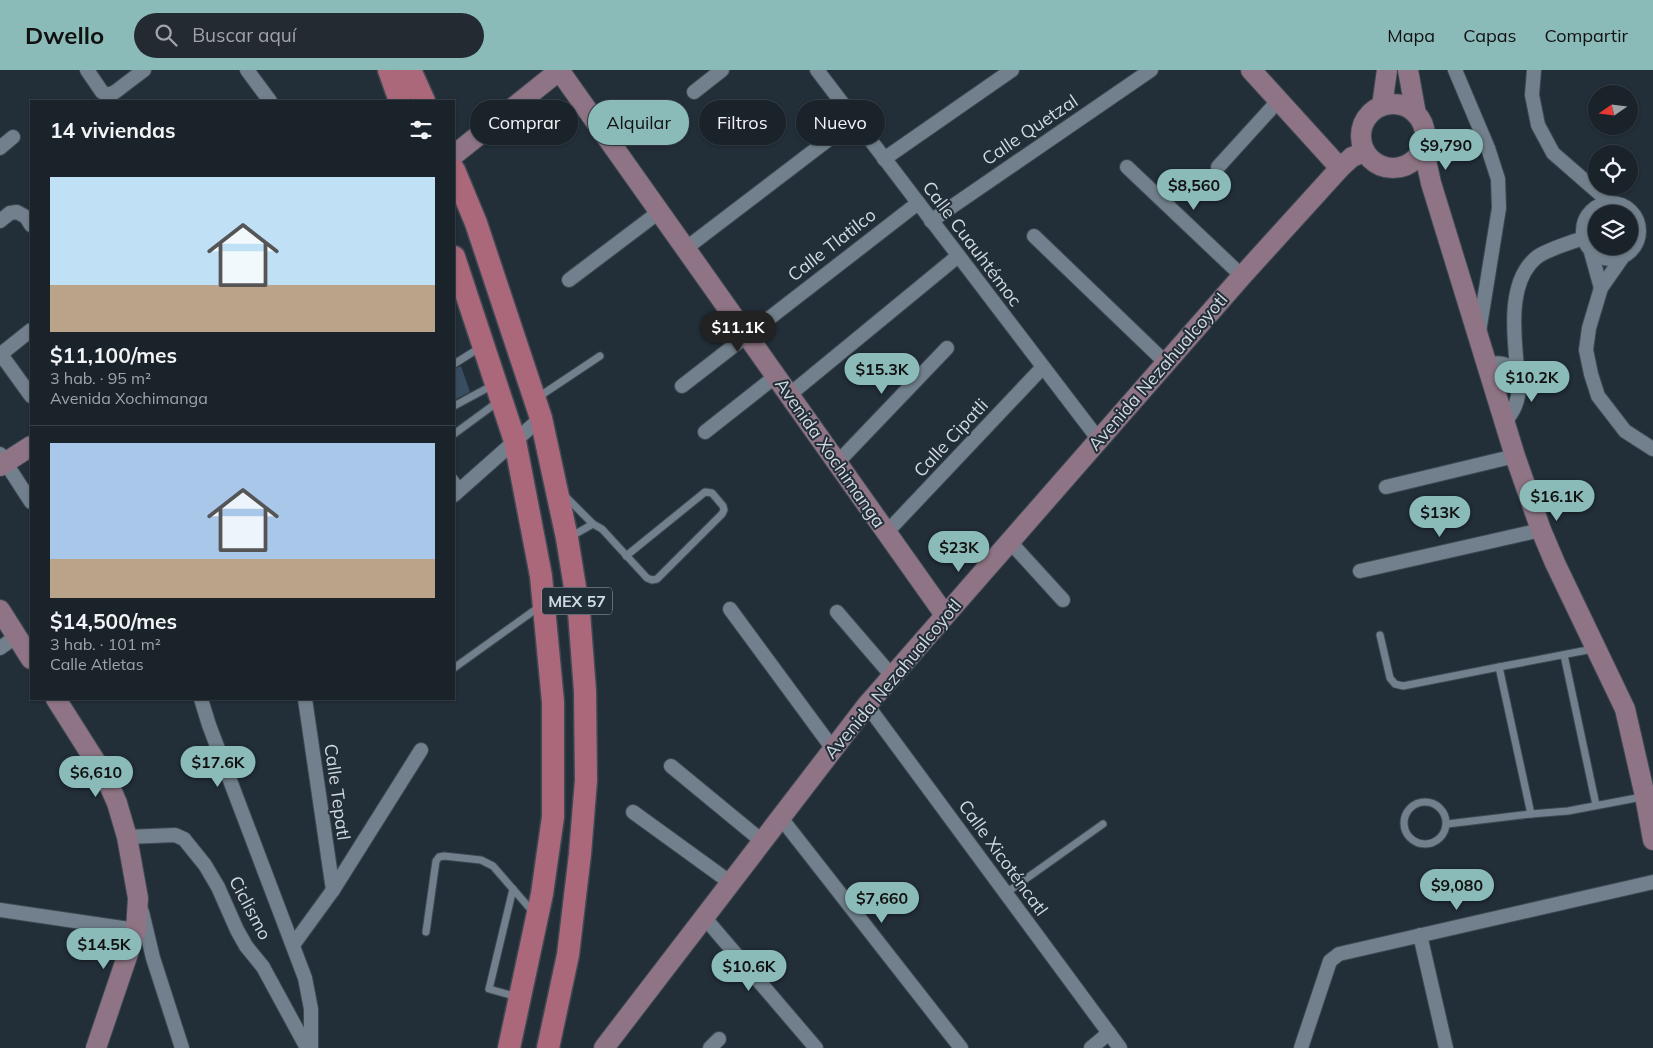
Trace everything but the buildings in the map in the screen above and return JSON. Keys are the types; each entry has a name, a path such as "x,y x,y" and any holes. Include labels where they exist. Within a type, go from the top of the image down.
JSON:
{"main road":[{"path":"400,72 400,100"},
{"path":"400,72 423,100"},
{"name":"MEX 57","path":"455,172 476,223 538,409 557,487 579,612 585,691 586,780 580,854 568,955 548,1048"},
{"name":"MEX 57","path":"455,260 515,441 541,576 553,702 553,817 537,916 510,1048"}],"street":[{"path":"87,70 102,92 108,95 115,92 144,70"},
{"path":"247,70 269,100"},
{"path":"455,154 560,70"},
{"name":"Avenida Xochimanga","path":"560,70 945,615"},
{"path":"694,92 722,70"},
{"name":"Calle Cuauhtémoc","path":"817,70 839,100"},
{"path":"884,159 1012,70"},
{"name":"Calle Quetzal","path":"931,220 1151,70"},
{"path":"1252,70 1340,168"},
{"path":"1382,106 1387,70"},
{"path":"1408,70 1416,114"},
{"path":"1456,70 1488,148 1498,179 1499,208 1478,335"},
{"path":"1534,70 1532,95 1538,125 1553,152 1608,201 1624,204 1636,216 1640,231 1635,247 1622,258 1601,288 1589,328 1586,350 1598,396 1625,431 1653,449"},
{"path":"1218,168 1279,100"},
{"path":"1439,206 1426,189 1414,178 1379,165 1371,160 1365,152 1361,141 1361,130 1365,120 1372,111 1382,106 1394,104 1406,107 1416,114 1422,122 1425,132 1427,165 1515,456 1555,564 1625,709 1653,840"},
{"path":"0,148 14,137"},
{"path":"1389,168 1401,168 1412,162 1420,153 1425,142"},
{"path":"686,249 821,145"},
{"name":"Calle Cuauhtémoc","path":"873,145 1042,368 1099,440"},
{"name":"Avenida Nezahualcoyotl","path":"604,1048 833,749 892,676 1011,543 1242,276 1340,168 1352,157 1365,152"},
{"path":"1127,167 1242,276"},
{"path":"1588,246 1583,238 1584,221 1593,208 1608,201"},
{"name":"Calle Tlatilco","path":"682,386 918,203"},
{"path":"0,221 10,214 17,212 26,217 30,223"},
{"path":"568,280 660,212"},
{"path":"1034,236 1166,362"},
{"path":"1505,422 1513,412 1518,399 1519,388 1514,312 1519,283 1526,268 1539,256 1583,238"},
{"path":"1593,255 1601,288"},
{"path":"1598,255 1606,259 1622,258"},
{"path":"789,395 958,256"},
{"path":"30,331 0,354 30,395"},
{"path":"837,463 947,348"},
{"path":"1487,365 1498,362 1509,365 1518,372"},
{"name":"Calle Cipatli","path":"886,533 1042,368"},
{"path":"705,432 776,376"},
{"path":"456,487 515,441 538,409"},
{"path":"30,447 2,461 30,501"},
{"path":"1386,487 1515,456"},
{"path":"1360,571 1541,530"},
{"path":"1011,543 1063,600"},
{"path":"730,609 833,749"},
{"path":"0,610 30,657"},
{"path":"837,612 892,676"},
{"path":"0,648 17,636"},
{"path":"57,700 106,778 117,803 127,838 138,898 153,958 182,1048"},
{"path":"201,700 209,725 305,978 311,1009 309,1048"},
{"name":"Calle Tepatl","path":"305,700 333,890"},
{"name":"Calle Xicoténcatl","path":"868,705 1120,1048"},
{"name":"Calle Tepatl","path":"293,945 333,890 421,750"},
{"path":"671,766 762,841"},
{"path":"633,812 730,883"},
{"path":"780,818 961,1048"},
{"name":"Ciclismo","path":"127,838 175,835 184,839 205,865 218,887 246,946 263,966 309,1048"},
{"path":"1301,1048 1330,961 1339,954 1653,882"},
{"path":"96,1048 136,930 138,898"},
{"path":"0,910 136,930"},
{"path":"704,917 816,1048"},
{"path":"1420,935 1446,1048"},
{"path":"1091,1048 1109,1033"}],"lane":[{"path":"455,363 484,346"},
{"path":"538,409 600,356"},
{"path":"455,406 498,391"},
{"path":"455,433 498,391"},
{"path":"557,487 593,524 602,529 626,556 647,578 652,580 657,578 724,510 712,493 709,491 705,492 626,556"},
{"path":"567,538 593,524"},
{"path":"455,667 544,604"},
{"path":"1380,635 1390,678 1395,684 1403,686 1596,648"},
{"path":"1564,655 1596,805"},
{"path":"1499,667 1530,814"},
{"path":"1447,824 1568,811 1645,796"},
{"path":"1426,801 1434,803 1441,808 1447,824 1439,839 1432,843 1424,844 1416,842 1409,837 1404,830 1403,822 1405,813 1410,806 1426,801"},
{"path":"1006,893 1103,824"},
{"path":"426,932 436,861 439,857 444,856 481,860 493,866 537,916"},
{"path":"513,889 489,989 520,998"}]}
